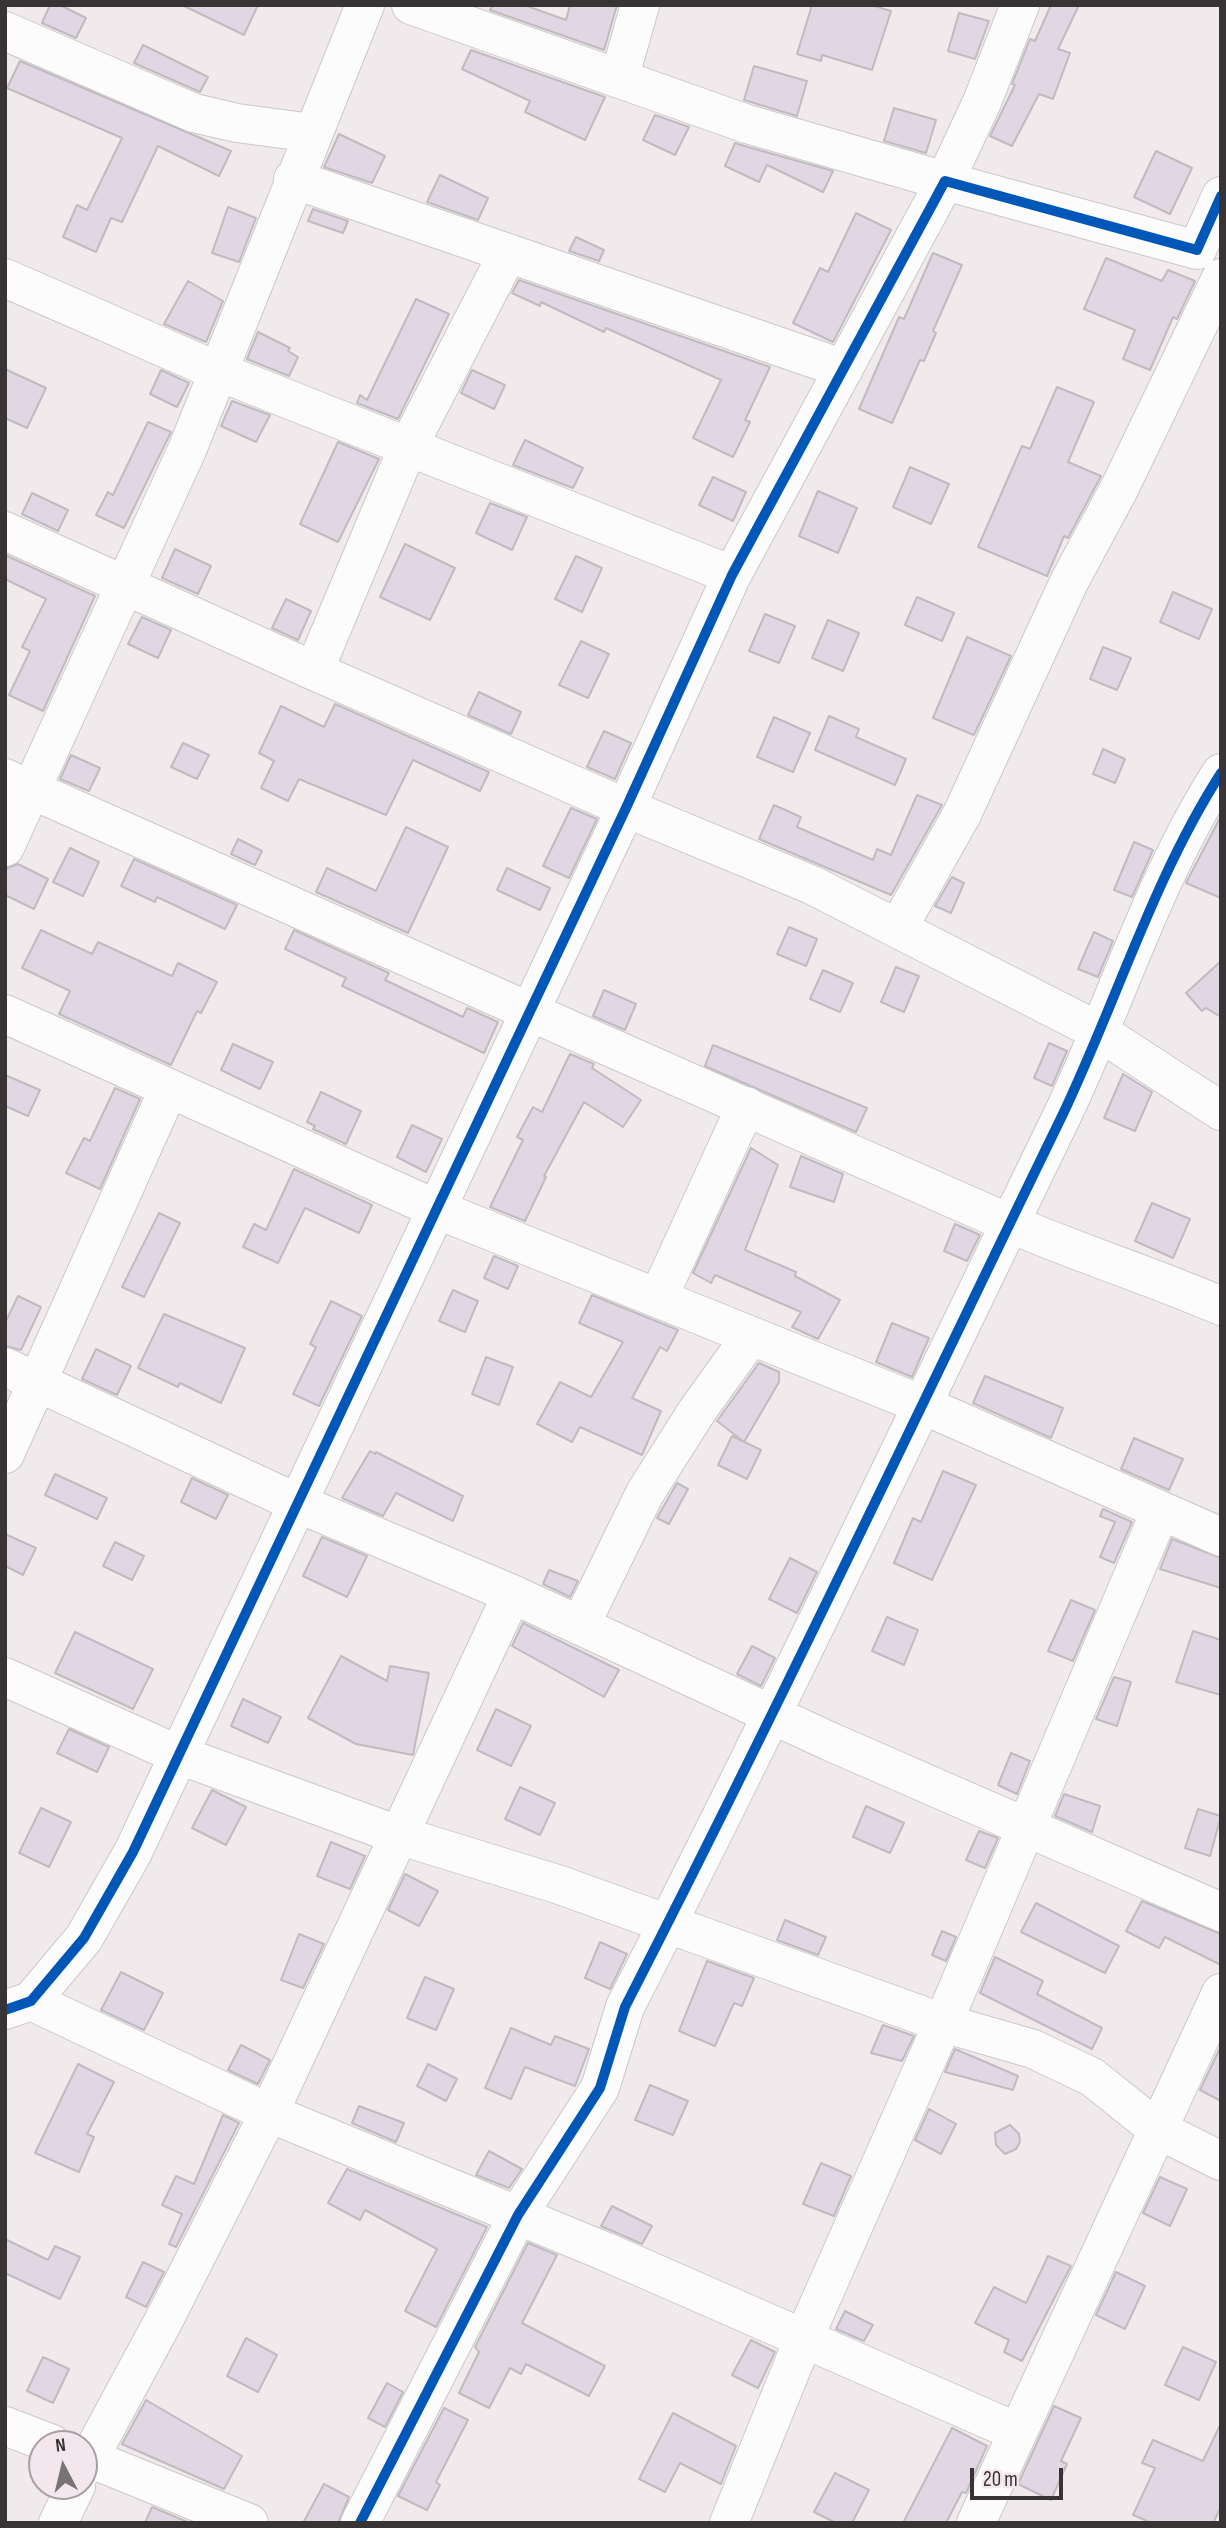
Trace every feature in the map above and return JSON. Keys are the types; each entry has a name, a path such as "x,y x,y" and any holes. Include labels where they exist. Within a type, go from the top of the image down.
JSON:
{"street":[{"path":"5,846 18,783 123,587 187,450 293,179 365,5"},
{"path":"411,5 747,124 1213,262"},
{"path":"619,79 640,5"},
{"path":"1017,2432 517,2215 269,2113 18,2005 84,1938 133,1852 626,808 732,575 945,181 982,102 1020,5"},
{"path":"5,31 194,113 237,123 312,133"},
{"path":"293,179 844,369"},
{"path":"898,928 962,814 1069,582 1119,489 1213,262 1221,197"},
{"path":"314,671 408,447 508,253"},
{"path":"5,278 218,372 732,575"},
{"path":"5,531 123,587 626,808 812,885 1098,1031 1221,1111"},
{"path":"360,2523 517,2215 600,2088 625,2007 923,1405 1070,1100 1148,917 1203,800 1221,773"},
{"path":"18,783 1010,1223 1148,1274 1221,1306"},
{"path":"5,1014 436,1209 923,1405 1221,1537"},
{"path":"5,1454 39,1384 169,1088"},
{"path":"658,1298 746,1106"},
{"path":"580,1626 645,1493 697,1411 751,1336"},
{"path":"5,1367 298,1503 512,1594 770,1714 1221,1912"},
{"path":"730,2523 804,2338 943,2023 1160,1512"},
{"path":"98,2440 165,2318 269,2113 512,1594"},
{"path":"5,1677 179,1755 398,1835 560,1885 943,2023 1033,2049 1092,2077 1157,2129 1221,2161"},
{"path":"976,2523 1221,1993"},
{"path":"5,2426 28,2435"},
{"path":"98,2472 249,2523"},
{"path":"58,2523 68,2500"}],"building":[{"path":"50,5 60,5 86,18 76,38 42,23"},
{"path":"182,5 258,5 244,35"},
{"path":"493,5 524,5 566,20 570,5 617,5 604,50 490,10"},
{"path":"812,5 871,5 891,11 872,70 822,55 821,61 797,54"},
{"path":"1051,5 1079,5 1058,49 1070,53 1053,99 1039,94 1012,146 990,136 1015,85 1012,84 1030,39 1035,41"},
{"path":"959,13 989,21 975,59 948,51"},
{"path":"143,45 208,77 200,92 134,63"},
{"path":"471,50 605,97 585,140 525,112 530,101 462,69"},
{"path":"20,61 231,151 219,176 158,146 122,222 111,218 96,252 63,237 77,205 87,210 122,138 7,88"},
{"path":"754,66 807,81 797,116 744,100"},
{"path":"894,108 936,120 926,153 884,141"},
{"path":"655,115 689,127 675,155 643,140"},
{"path":"339,134 385,156 372,183 324,167"},
{"path":"735,143 833,171 823,192 767,165 759,182 725,166"},
{"path":"1156,151 1192,168 1170,214 1134,197"},
{"path":"440,175 488,198 478,220 427,202"},
{"path":"228,207 256,218 239,262 212,253"},
{"path":"313,209 348,221 343,233 308,221"},
{"path":"856,213 891,230 833,342 793,323 820,268 828,272"},
{"path":"576,237 604,250 599,261 569,251"},
{"path":"933,253 962,265 933,331 936,333 924,361 920,360 892,423 859,409 899,317 904,319"},
{"path":"1106,258 1162,281 1168,270 1195,281 1177,319 1173,317 1150,370 1123,359 1135,330 1084,309"},
{"path":"519,280 770,367 745,420 750,422 733,457 693,438 721,380 606,328 604,332 541,302 540,306 512,293"},
{"path":"188,281 223,301 206,342 164,324"},
{"path":"416,299 449,314 398,419 357,403 360,395 367,400"},
{"path":"258,332 290,348 288,351 298,357 289,376 247,359"},
{"path":"5,369 46,388 27,428 5,418"},
{"path":"161,370 189,383 177,407 150,394"},
{"path":"472,370 505,385 494,409 461,393"},
{"path":"1057,387 1094,402 1068,462 1101,476 1068,538 1064,536 1047,576 978,547 1022,446 1030,449"},
{"path":"232,401 270,415 256,442 221,426"},
{"path":"148,422 171,432 124,528 96,515 108,492 113,495"},
{"path":"525,440 583,468 573,488 513,465"},
{"path":"338,442 379,459 338,542 300,524"},
{"path":"910,467 949,484 931,524 893,507"},
{"path":"713,477 746,492 733,521 699,505"},
{"path":"818,491 857,508 838,553 799,536"},
{"path":"32,493 68,510 58,531 22,514"},
{"path":"490,503 527,517 512,550 476,533"},
{"path":"405,544 455,568 430,620 380,597"},
{"path":"175,549 211,566 198,594 162,578"},
{"path":"5,555 95,596 43,711 9,695 30,651 22,647 46,599 5,579"},
{"path":"576,556 602,568 582,612 555,599"},
{"path":"1173,592 1212,609 1199,639 1160,622"},
{"path":"917,597 954,613 942,641 905,625"},
{"path":"286,599 311,611 298,640 272,628"},
{"path":"765,614 795,626 779,663 749,651"},
{"path":"142,617 171,630 158,658 128,644"},
{"path":"828,620 859,633 843,671 812,658"},
{"path":"967,637 1011,656 974,735 933,718"},
{"path":"581,641 609,654 588,698 559,685"},
{"path":"1103,647 1131,658 1117,690 1090,679"},
{"path":"479,692 521,712 511,734 468,715"},
{"path":"335,704 489,772 480,791 413,760 386,815 299,779 288,801 261,788 274,761 259,753 281,706 324,727"},
{"path":"829,716 859,729 856,737 906,759 895,785 815,750"},
{"path":"774,717 810,733 793,772 757,757"},
{"path":"604,731 631,743 615,779 587,767"},
{"path":"183,743 209,755 197,779 171,767"},
{"path":"1103,749 1125,759 1115,783 1093,774"},
{"path":"71,755 100,768 89,791 60,779"},
{"path":"917,795 942,805 891,895 759,839 774,805 801,817 797,827 873,860 877,849 891,855"},
{"path":"571,808 597,819 569,878 543,866"},
{"path":"1221,816 1221,898 1186,883"},
{"path":"406,827 448,847 408,933 316,892 327,868 376,891"},
{"path":"238,839 262,851 255,865 231,854"},
{"path":"1134,842 1153,850 1132,897 1114,890"},
{"path":"70,848 99,862 83,896 53,882"},
{"path":"134,859 237,905 225,929 157,897 155,902 121,886"},
{"path":"18,864 48,879 34,909 5,895 5,869"},
{"path":"507,868 550,888 540,910 497,890"},
{"path":"952,877 964,883 951,913 935,906"},
{"path":"789,927 817,939 806,966 777,954"},
{"path":"41,930 92,954 98,942 172,976 178,963 217,982 201,1013 197,1011 171,1065 59,1014 70,991 22,968"},
{"path":"294,930 389,973 385,980 463,1017 467,1008 498,1022 484,1053 342,986 346,978 285,949"},
{"path":"1094,932 1113,941 1098,977 1078,969"},
{"path":"1221,961 1221,1017 1206,1008 1202,1011 1186,993"},
{"path":"896,967 919,976 904,1012 881,1002"},
{"path":"823,970 853,983 840,1012 810,999"},
{"path":"604,990 636,1004 625,1030 593,1016"},
{"path":"1049,1043 1067,1051 1052,1086 1034,1078"},
{"path":"233,1044 273,1062 260,1089 221,1070"},
{"path":"713,1045 867,1108 856,1132 705,1066"},
{"path":"570,1054 594,1064 592,1068 641,1100 623,1127 584,1102 544,1176 546,1177 525,1221 490,1207 523,1140 517,1137 533,1107 542,1112"},
{"path":"1123,1074 1152,1092 1135,1131 1104,1118"},
{"path":"5,1075 40,1090 28,1116 5,1106"},
{"path":"115,1088 140,1099 100,1189 66,1173 84,1138 90,1141"},
{"path":"321,1092 361,1111 346,1144 313,1129 315,1126 307,1122"},
{"path":"412,1125 442,1139 426,1172 397,1157"},
{"path":"751,1148 778,1165 745,1250 796,1272 795,1276 840,1300 818,1339 792,1327 801,1312 715,1275 711,1283 693,1273"},
{"path":"801,1156 843,1174 834,1202 790,1187"},
{"path":"294,1169 372,1205 359,1233 305,1208 278,1263 243,1247 254,1224 266,1230"},
{"path":"1152,1203 1190,1219 1173,1258 1135,1241"},
{"path":"159,1213 180,1223 144,1297 122,1287"},
{"path":"955,1224 980,1235 967,1261 944,1251"},
{"path":"494,1256 518,1266 508,1289 484,1278"},
{"path":"453,1290 478,1301 465,1332 439,1321"},
{"path":"592,1295 678,1330 667,1351 660,1347 632,1398 661,1411 642,1455 580,1427 572,1442 537,1424 560,1382 591,1397 623,1342 579,1323"},
{"path":"18,1296 41,1307 21,1350 5,1346 5,1323"},
{"path":"331,1301 362,1316 319,1406 293,1394 316,1347 310,1344"},
{"path":"164,1314 245,1348 221,1403 180,1383 178,1387 138,1368"},
{"path":"892,1323 929,1338 912,1377 876,1362"},
{"path":"96,1349 131,1366 117,1395 82,1379"},
{"path":"486,1357 513,1367 499,1405 472,1394"},
{"path":"759,1363 779,1372 779,1382 744,1442 717,1421"},
{"path":"985,1376 1063,1408 1051,1438 973,1403"},
{"path":"732,1436 761,1450 747,1479 718,1465"},
{"path":"1134,1438 1183,1459 1169,1490 1121,1469"},
{"path":"370,1451 463,1496 453,1521 396,1493 383,1516 342,1498"},
{"path":"943,1471 976,1485 932,1580 894,1563 913,1518 921,1522"},
{"path":"55,1474 107,1498 97,1519 45,1495"},
{"path":"192,1478 228,1495 216,1519 181,1502"},
{"path":"677,1483 688,1489 669,1524 657,1518"},
{"path":"1103,1509 1132,1522 1114,1563 1100,1557 1115,1522 1100,1516"},
{"path":"5,1534 36,1548 23,1575 5,1566"},
{"path":"322,1537 367,1556 347,1597 303,1576"},
{"path":"1172,1539 1221,1558 1221,1588 1160,1569"},
{"path":"115,1542 144,1556 132,1580 103,1566"},
{"path":"790,1558 817,1572 797,1613 769,1599"},
{"path":"549,1570 578,1581 570,1597 543,1584"},
{"path":"1071,1600 1095,1610 1073,1661 1048,1651"},
{"path":"887,1617 918,1630 904,1665 872,1651"},
{"path":"523,1623 619,1670 604,1697 512,1646"},
{"path":"1193,1631 1221,1640 1221,1695 1176,1682"},
{"path":"75,1632 153,1669 133,1709 55,1673"},
{"path":"752,1646 775,1658 761,1686 737,1674"},
{"path":"341,1656 387,1681 390,1666 429,1673 413,1755 356,1744 308,1718"},
{"path":"1114,1677 1131,1682 1117,1726 1096,1719"},
{"path":"243,1699 281,1717 268,1743 231,1726"},
{"path":"496,1709 531,1726 511,1766 477,1750"},
{"path":"69,1729 109,1747 97,1772 57,1753"},
{"path":"1011,1753 1030,1761 1017,1794 998,1785"},
{"path":"520,1787 555,1803 540,1835 505,1819"},
{"path":"212,1790 246,1807 226,1845 192,1828"},
{"path":"1064,1794 1100,1806 1092,1832 1055,1816"},
{"path":"866,1806 904,1823 890,1853 853,1837"},
{"path":"41,1808 71,1822 49,1867 19,1853"},
{"path":"1198,1809 1221,1816 1210,1856 1185,1848"},
{"path":"979,1831 998,1838 985,1868 966,1860"},
{"path":"331,1842 365,1856 350,1889 317,1876"},
{"path":"405,1874 438,1891 419,1926 388,1910"},
{"path":"1142,1901 1221,1934 1221,1965 1165,1937 1159,1948 1126,1931"},
{"path":"1036,1903 1119,1946 1105,1973 1021,1932"},
{"path":"785,1920 826,1937 818,1955 777,1940"},
{"path":"942,1931 956,1937 946,1961 932,1955"},
{"path":"299,1934 324,1944 303,1988 281,1980"},
{"path":"600,1942 627,1954 610,1989 585,1978"},
{"path":"995,1957 1043,1981 1037,1994 1102,2028 1092,2049 980,1993"},
{"path":"707,1961 754,1978 742,2006 734,2003 715,2046 679,2031"},
{"path":"121,1972 163,1993 144,2030 101,2010"},
{"path":"425,1977 454,1989 436,2030 407,2018"},
{"path":"883,2025 914,2036 902,2061 871,2053"},
{"path":"511,2028 551,2045 555,2036 589,2049 575,2086 525,2067 511,2099 485,2088"},
{"path":"241,2045 270,2060 258,2084 228,2070"},
{"path":"1221,2046 1221,2101 1200,2090"},
{"path":"955,2049 1018,2076 1013,2090 945,2072"},
{"path":"78,2064 114,2082 87,2134 94,2137 79,2172 35,2153"},
{"path":"428,2064 457,2079 446,2101 417,2086"},
{"path":"650,2085 688,2101 673,2135 635,2120"},
{"path":"359,2106 404,2123 396,2142 352,2123"},
{"path":"929,2109 956,2124 941,2154 915,2140"},
{"path":"223,2115 239,2123 176,2247 169,2244 182,2214 162,2205 176,2176 194,2184"},
{"path":"1010,2125 1019,2134 1020,2142 1016,2149 1005,2154 996,2145 995,2133"},
{"path":"489,2151 522,2169 509,2188 476,2175"},
{"path":"821,2163 851,2176 834,2216 803,2204"},
{"path":"347,2169 487,2227 436,2327 405,2311 437,2249 365,2210 360,2220 328,2203"},
{"path":"1160,2177 1187,2189 1170,2226 1143,2213"},
{"path":"612,2206 652,2226 642,2244 601,2226"},
{"path":"5,2239 48,2260 55,2246 80,2257 60,2299 5,2273"},
{"path":"528,2243 557,2255 522,2323 605,2366 589,2396 526,2364 521,2374 510,2368 489,2408 459,2393 479,2352 475,2347"},
{"path":"1048,2256 1071,2266 1022,2361 1004,2352 1009,2340 975,2323 994,2287 1026,2303"},
{"path":"143,2262 164,2272 146,2307 126,2297"},
{"path":"1116,2272 1145,2286 1125,2329 1096,2315"},
{"path":"845,2311 873,2325 864,2341 836,2329"},
{"path":"246,2338 277,2355 258,2392 227,2376"},
{"path":"751,2340 775,2352 758,2388 732,2375"},
{"path":"1183,2347 1216,2362 1199,2400 1165,2385"},
{"path":"43,2357 69,2369 53,2403 27,2391"},
{"path":"387,2383 403,2392 385,2427 368,2418"},
{"path":"146,2400 242,2456 224,2489 122,2444"},
{"path":"1054,2406 1081,2418 1061,2461 1067,2464 1051,2500 1018,2484"},
{"path":"444,2408 468,2420 436,2482 440,2485 427,2510 398,2496"},
{"path":"673,2413 736,2446 721,2484 680,2463 665,2492 639,2479"},
{"path":"1221,2423 1221,2507 1213,2523 1152,2523 1133,2515 1155,2468 1142,2463 1153,2440 1203,2461"},
{"path":"952,2428 987,2446 966,2493 962,2492 946,2523 903,2523"},
{"path":"835,2473 869,2490 852,2523 836,2523 814,2512"},
{"path":"324,2484 349,2497 338,2523 303,2523"},
{"path":"152,2507 190,2523 145,2523"}],"cycle path":[{"path":"5,2010 31,2001 84,1938 133,1852 626,808 732,575 945,181 1197,250 1221,196"},
{"path":"360,2523 518,2215 600,2088 625,2007 791,1674 1062,1116 1155,898 1175,855 1221,773"}]}
